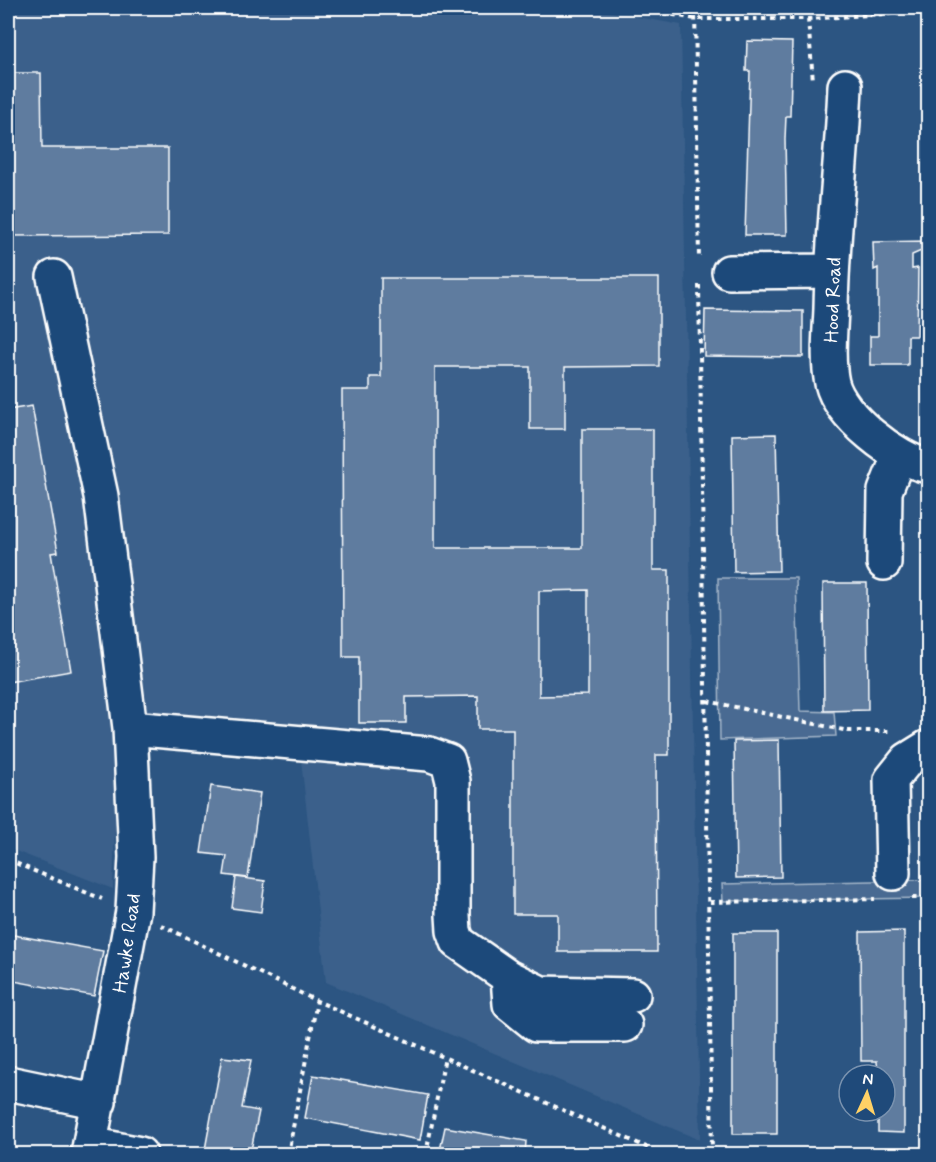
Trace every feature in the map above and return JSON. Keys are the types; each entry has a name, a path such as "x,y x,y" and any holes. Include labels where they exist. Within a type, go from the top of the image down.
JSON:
{"street":[{"name":"Hood Road","path":"845,86 831,271 832,384 846,409 914,461"},
{"path":"709,275 831,271"},
{"name":"Hawke Road","path":"54,277 101,496 130,728 136,857 133,911 89,1149"},
{"path":"884,562 885,491 914,461"},
{"path":"130,728 429,754 448,761 453,781 454,931 458,942 508,977 510,1004 536,1025 629,1010"},
{"path":"894,890 891,780 908,760 928,747"},
{"path":"8,1083 99,1102"},
{"path":"89,1149 140,1155"}],"path":[{"path":"637,8 695,19 808,19 928,10"},
{"path":"695,8 709,275 707,701 712,1155"},
{"path":"707,701 848,731 895,731"},
{"path":"8,860 133,911 317,1001 662,1155"},
{"path":"710,902 894,890 928,898"},
{"path":"288,1155 317,1001"},
{"path":"426,1155 445,1057"}],"shaded area":[{"path":"8,8 588,8 681,25 700,1140 326,982 297,725 119,708 113,889 8,848"},
{"path":"718,578 796,578 800,711 834,712 836,736 720,740"},
{"path":"924,776 928,776 928,898 723,901 722,884 926,880"}],"building":[{"path":"747,41 792,42 790,116 786,116 785,139 787,235 745,235 750,71 746,71"},
{"path":"8,73 41,73 42,148 168,148 168,235 8,236"},
{"path":"928,241 928,248 912,255 912,269 918,268 917,336 908,336 908,365 870,365 870,336 878,336 878,268 874,270 873,242"},
{"path":"381,278 659,278 659,366 565,367 565,429 530,429 530,367 435,367 435,548 582,548 582,429 653,429 653,570 669,570 669,755 656,755 657,952 558,952 558,914 513,914 513,729 478,729 478,696 406,697 406,723 359,723 359,657 343,657 342,390 370,390 370,377 381,377","holes":["588,590 588,695 539,696 539,591"]},
{"path":"705,310 803,311 803,357 704,356"},
{"path":"32,406 58,552 51,553 71,671 8,682 8,410"},
{"path":"776,434 779,571 734,572 732,435"},
{"path":"823,583 867,583 868,710 824,711"},
{"path":"779,740 781,877 736,878 734,741"},
{"path":"211,786 260,793 248,878 224,875 227,856 201,853"},
{"path":"236,877 265,881 261,912 232,908"},
{"path":"904,931 904,1133 878,1132 878,1123 897,1123 897,1063 861,1061 860,932"},
{"path":"733,933 777,933 777,1134 733,1134"},
{"path":"8,934 103,951 94,996 8,980"},
{"path":"222,1057 251,1060 242,1108 259,1111 250,1155 204,1155"},
{"path":"313,1075 428,1095 420,1140 305,1118"},
{"path":"445,1127 526,1141 525,1155 439,1155"}]}
